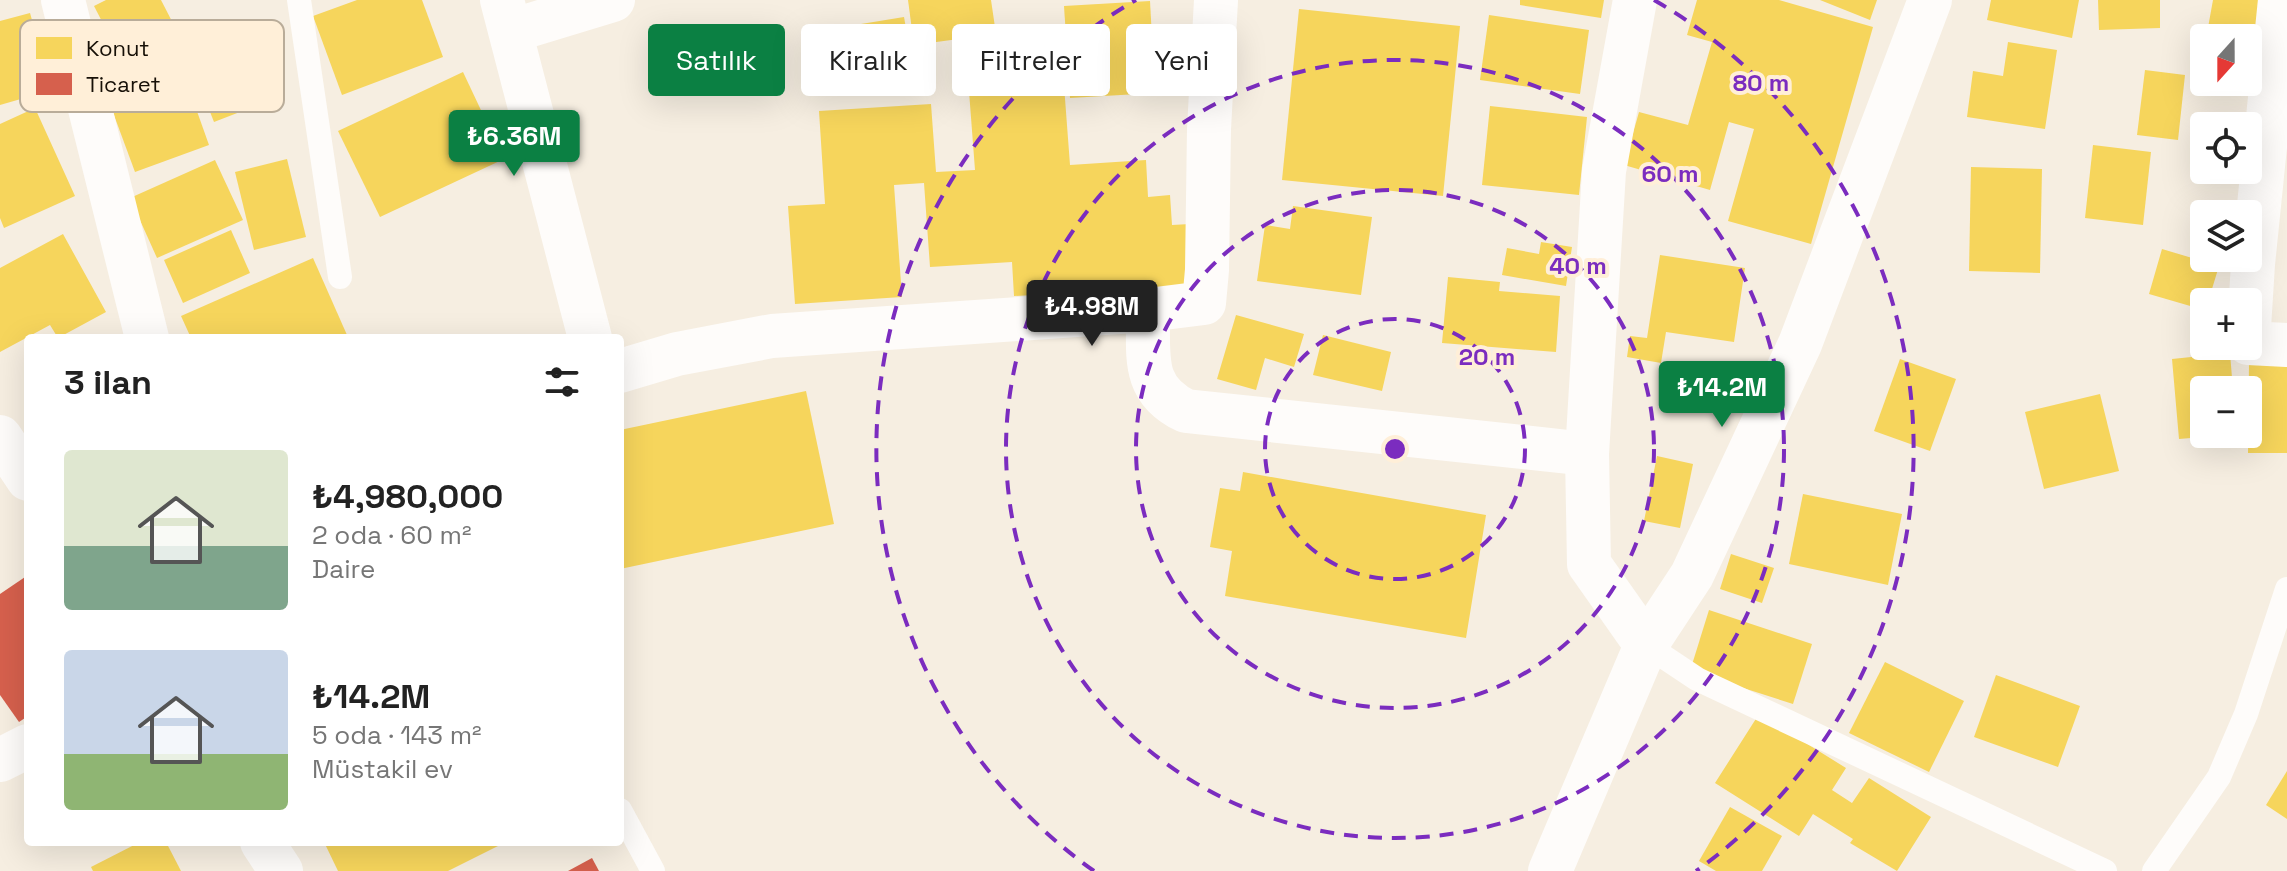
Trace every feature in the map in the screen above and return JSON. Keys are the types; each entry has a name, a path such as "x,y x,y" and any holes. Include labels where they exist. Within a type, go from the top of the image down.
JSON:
{"street":[{"path":"63,0 68,20"},
{"path":"589,334 507,16 613,0"},
{"path":"624,370 677,354 772,336 1148,310 1204,303 1216,0"},
{"path":"1635,0 1604,171 1587,454 1589,564 1646,645"},
{"path":"1550,871 1646,645 1692,575 1800,344 1930,0"},
{"path":"2280,0 2248,343 2287,345"},
{"path":"91,112 146,334"},
{"path":"1148,310 1150,375 1158,391 1171,404 1186,411 1587,454"},
{"path":"0,437 24,473"},
{"path":"0,760 24,748"},
{"path":"265,846 281,871"}],"lane":[{"path":"299,0 340,277"},
{"path":"2154,871 2219,777 2246,714 2287,589"},
{"path":"1646,645 1697,679 2105,871"},
{"path":"624,817 653,871"}],"building: Konut":[{"path":"106,0 161,0 171,20 101,20 94,6"},
{"path":"357,0 422,0 443,57 342,95 313,16"},
{"path":"908,0 991,0 995,24 952,24 952,40 936,42 936,24 911,24"},
{"path":"1520,0 1604,0 1601,18 1520,5"},
{"path":"1697,0 1779,0 1873,27 1811,244 1728,221 1754,129 1729,122 1710,190 1624,165 1639,112 1688,125 1712,42 1687,35"},
{"path":"1820,0 1877,0 1870,20"},
{"path":"1991,0 2079,0 2072,38 1987,20"},
{"path":"2098,0 2160,0 2160,28 2099,30"},
{"path":"2213,0 2269,0 2262,43 2262,24 2209,24"},
{"path":"1150,1 1151,24 1126,24 1126,95 1110,96 1110,24 1065,24 1064,6"},
{"path":"1299,9 1460,26 1443,196 1282,180"},
{"path":"30,13 32,20 20,20 20,99 0,105 0,21"},
{"path":"1489,15 1589,30 1580,94 1480,80"},
{"path":"904,17 905,24 861,24"},
{"path":"2008,42 2057,50 2045,129 1967,117 1973,71 2003,76"},
{"path":"2145,70 2185,75 2178,140 2137,135"},
{"path":"463,72 504,159 380,217 338,131"},
{"path":"969,96 1065,96 1070,165 1146,160 1148,197 1170,195 1172,225 1190,224 1195,285 1014,296 1012,262 930,267 924,183 894,185 902,297 795,304 788,206 825,204 819,111 931,104 936,172 975,170"},
{"path":"1490,106 1587,117 1579,195 1482,185"},
{"path":"26,112 37,112 75,196 4,228 0,218 0,124"},
{"path":"113,112 197,112 209,145 135,172"},
{"path":"210,112 240,112 214,122"},
{"path":"2093,145 2151,152 2143,225 2085,218"},
{"path":"287,159 306,237 254,250 235,172"},
{"path":"215,160 243,220 157,258 130,198"},
{"path":"1971,167 2042,169 2040,273 1969,271"},
{"path":"1293,206 1372,217 1361,295 1257,281 1265,225 1290,229"},
{"path":"231,230 250,273 183,303 164,260"},
{"path":"63,234 106,312 65,334 56,334 50,325 33,334 24,334 24,339 0,352 0,268"},
{"path":"1541,242 1572,247 1566,286 1502,275 1507,248 1539,254"},
{"path":"2162,249 2190,257 2190,272 2217,272 2212,288 2190,288 2190,306 2149,294"},
{"path":"1660,255 1745,268 1734,342 1666,332 1661,363 1627,357 1630,336 1647,338"},
{"path":"313,258 347,334 189,334 181,316"},
{"path":"1448,277 1500,282 1499,291 1560,296 1556,352 1442,343"},
{"path":"1236,315 1304,334 1294,367 1265,358 1256,390 1217,379"},
{"path":"1323,335 1391,352 1382,391 1313,375"},
{"path":"1900,359 1956,379 1930,451 1874,431"},
{"path":"2172,359 2231,360 2232,376 2190,376 2190,438 2179,439"},
{"path":"2249,362 2287,363 2287,453 2248,453 2248,448 2262,448 2262,376 2249,376"},
{"path":"806,391 834,524 624,568 624,429"},
{"path":"2100,394 2119,471 2044,489 2025,412"},
{"path":"1657,456 1693,464 1680,528 1644,521"},
{"path":"1243,472 1486,515 1466,638 1225,596 1232,551 1210,547 1220,488 1240,491"},
{"path":"1803,494 1902,514 1888,585 1789,564"},
{"path":"1731,554 1774,568 1762,603 1720,589"},
{"path":"1709,610 1812,644 1793,704 1690,671"},
{"path":"1885,662 1964,701 1929,772 1849,733"},
{"path":"1996,675 2080,706 2058,767 1974,737"},
{"path":"1759,714 1846,768 1832,790 1852,803 1869,778 1931,817 1897,871 1850,843 1853,839 1813,814 1799,836 1715,783"},
{"path":"2287,771 2287,819 2266,805"},
{"path":"1730,807 1782,836 1762,871 1716,871 1699,861"},
{"path":"132,846 168,846 181,871 93,871 91,867"},
{"path":"326,846 498,846 448,871 338,871"}],"building: Ticaret":[{"path":"24,578 24,719 19,722 0,695 0,594"},
{"path":"592,858 599,871 568,871"}]}
